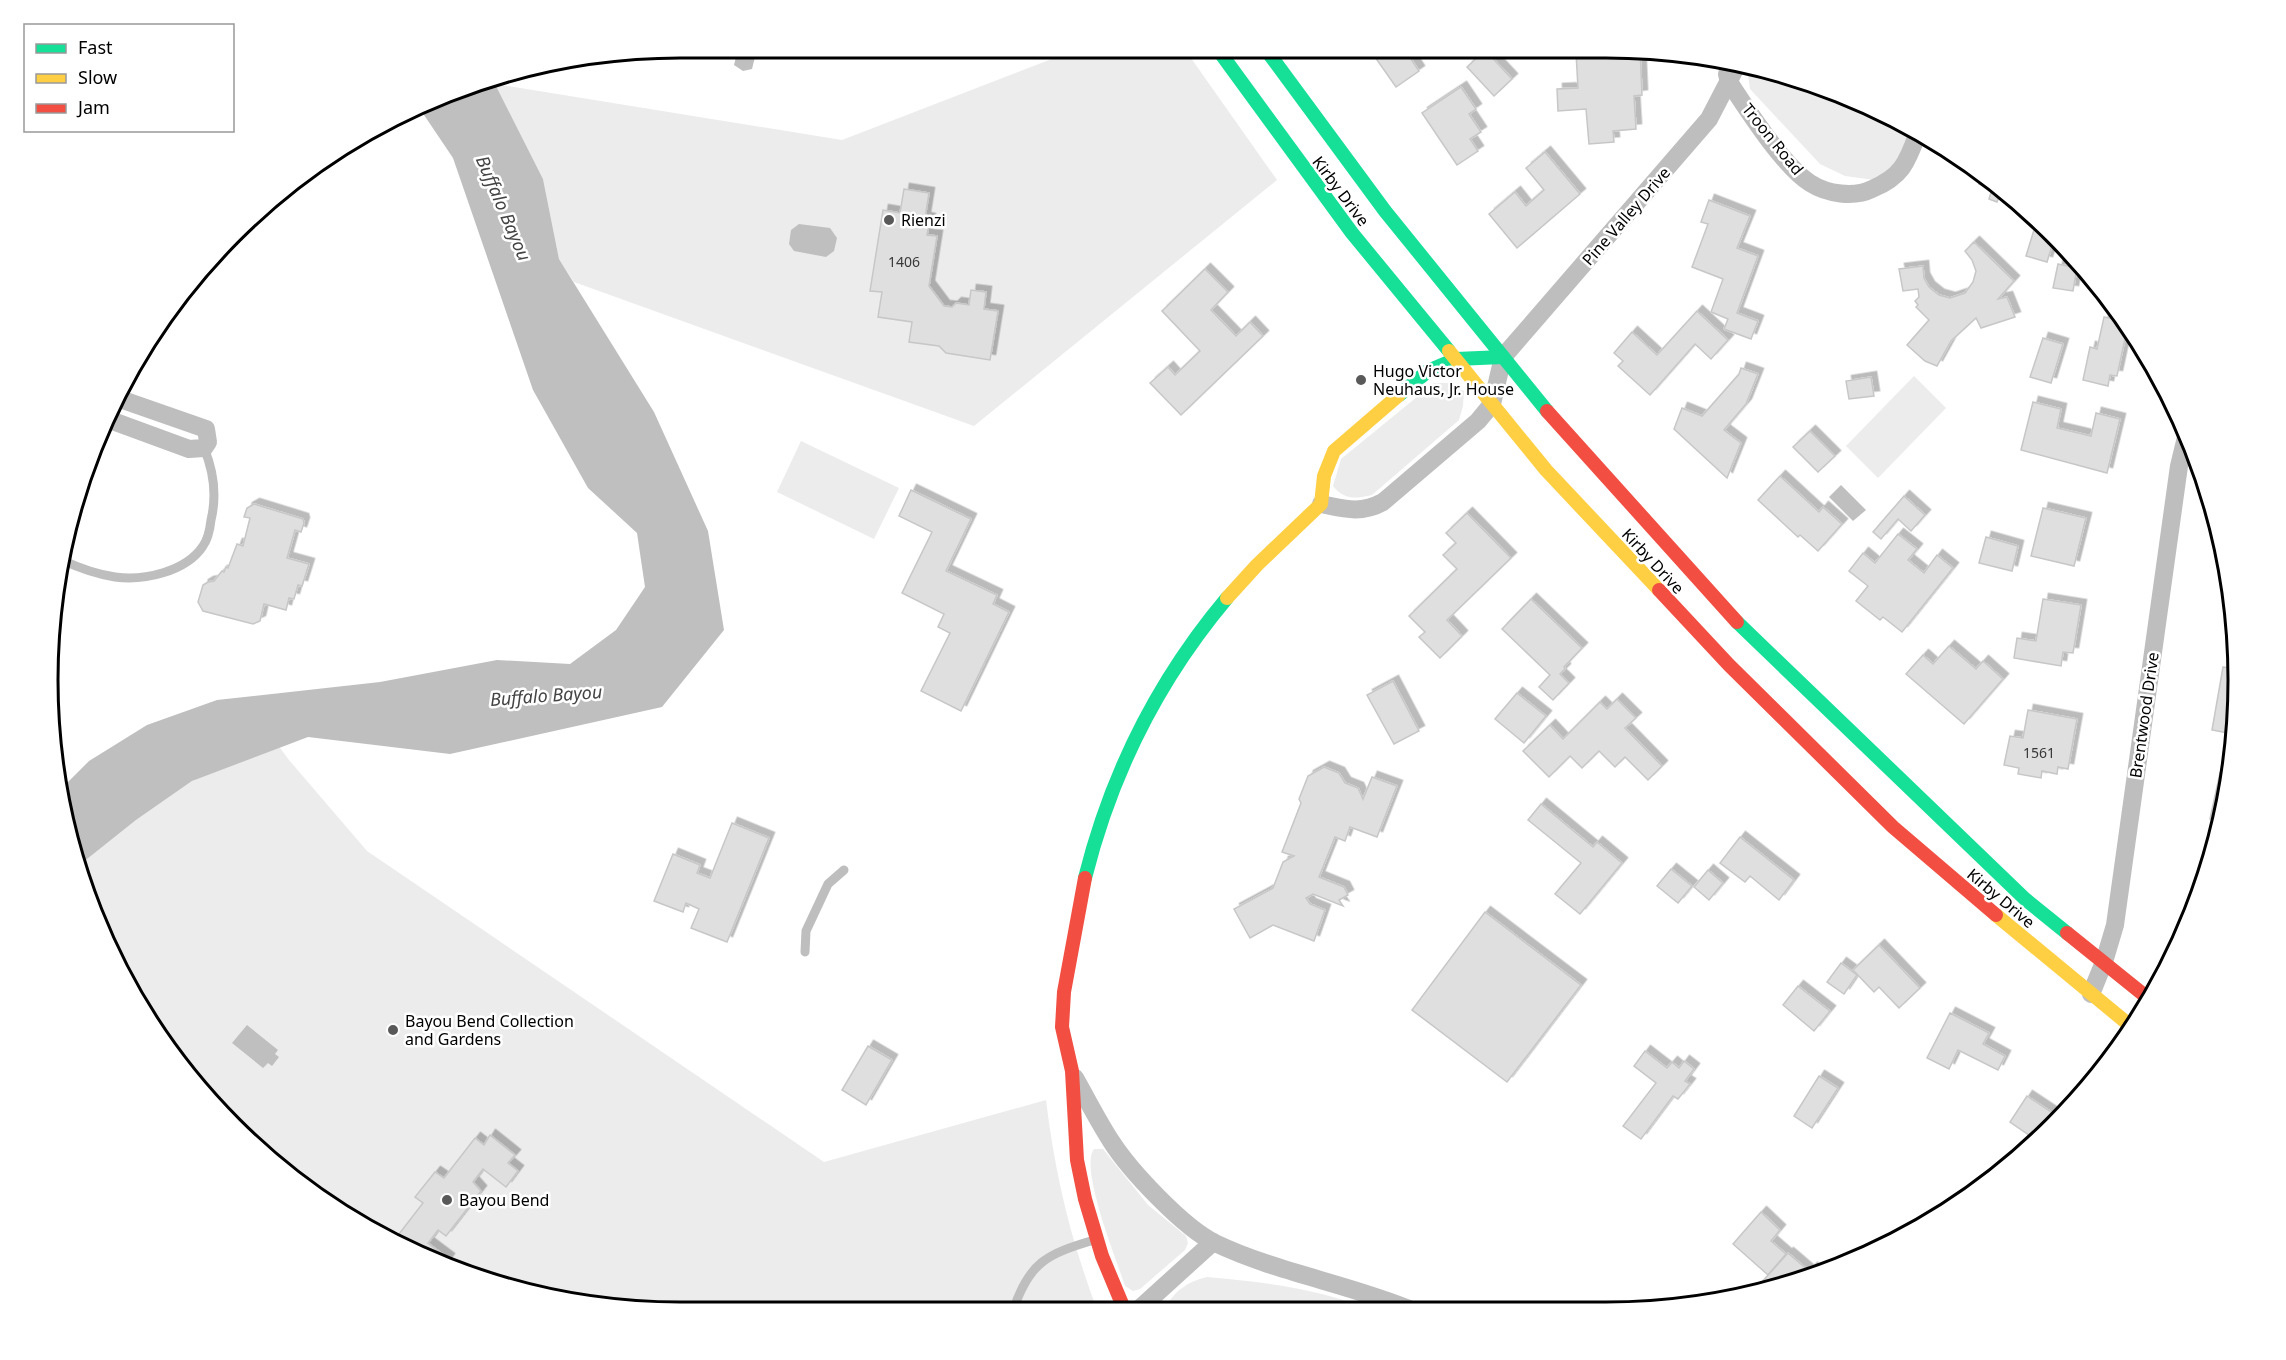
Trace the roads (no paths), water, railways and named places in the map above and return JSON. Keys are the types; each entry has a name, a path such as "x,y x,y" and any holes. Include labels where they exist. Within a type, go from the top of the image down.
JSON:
{"main road":[{"name":"Kirby Drive","path":"1224,58 1352,233 1546,470 1728,665 1893,827 2125,1022"},
{"name":"Kirby Drive","path":"1272,58 1385,211 1558,425 1754,640 2025,899 2142,994"},
{"path":"1121,1302 1095,1240 1083,1197 1077,1159 1073,1075 1061,1021 1076,913 1090,854 1111,790 1134,738 1199,631 1237,585 1321,504 1322,481 1328,461 1334,451 1428,371 1456,359 1503,357"}],"street":[{"name":"Pine Valley Drive","path":"1503,357 1709,119 1730,71"},
{"name":"Troon Road","path":"1730,71 1757,123 1790,165 1809,183 1834,193 1865,192 1889,182 1908,161 1915,141"},
{"path":"1321,504 1354,510 1369,509 1383,502 1475,424 1492,404 1503,357"},
{"path":"115,422 189,448 204,448 208,442 206,429 125,401"},
{"name":"Brentwood Drive","path":"2091,994 2115,925 2183,450"},
{"path":"1073,1075 1112,1143 1149,1188 1183,1220 1214,1242 1260,1260 1393,1302"},
{"path":"1147,1302 1214,1242"}],"lane":[{"path":"69,563 117,577 149,576 173,569 196,555 204,545 215,503 210,464 204,448"},
{"path":"805,952 806,931 828,885 844,870"},
{"path":"1017,1302 1027,1278 1039,1263 1060,1250 1095,1240"}],"water":[{"path":"736,58 755,58 752,69 743,71 734,65"},
{"name":"Buffalo Bayou","path":"496,86 543,179 559,259 654,412 708,531 724,630 662,707 450,754 308,737 192,781 136,820 85,860 67,783 89,761 147,725 217,700 380,682 497,660 570,664 616,630 645,587 637,533 588,488 533,390 453,158 424,114"},
{"path":"799,224 830,228 837,238 834,251 826,257 794,251 789,244 791,230"},
{"path":"1841,485 1866,510 1853,521 1829,497"},
{"path":"247,1025 278,1050 275,1054 279,1057 272,1066 268,1063 263,1068 232,1043"}],"place":[{"name":"Rienzi","path":"889,220"},
{"name":"Hugo Victor Neuhaus, Jr. House","path":"1361,380"},
{"name":"Bayou Bend Collection and Gardens","path":"393,1030"},
{"name":"Bayou Bend","path":"447,1200"}]}
